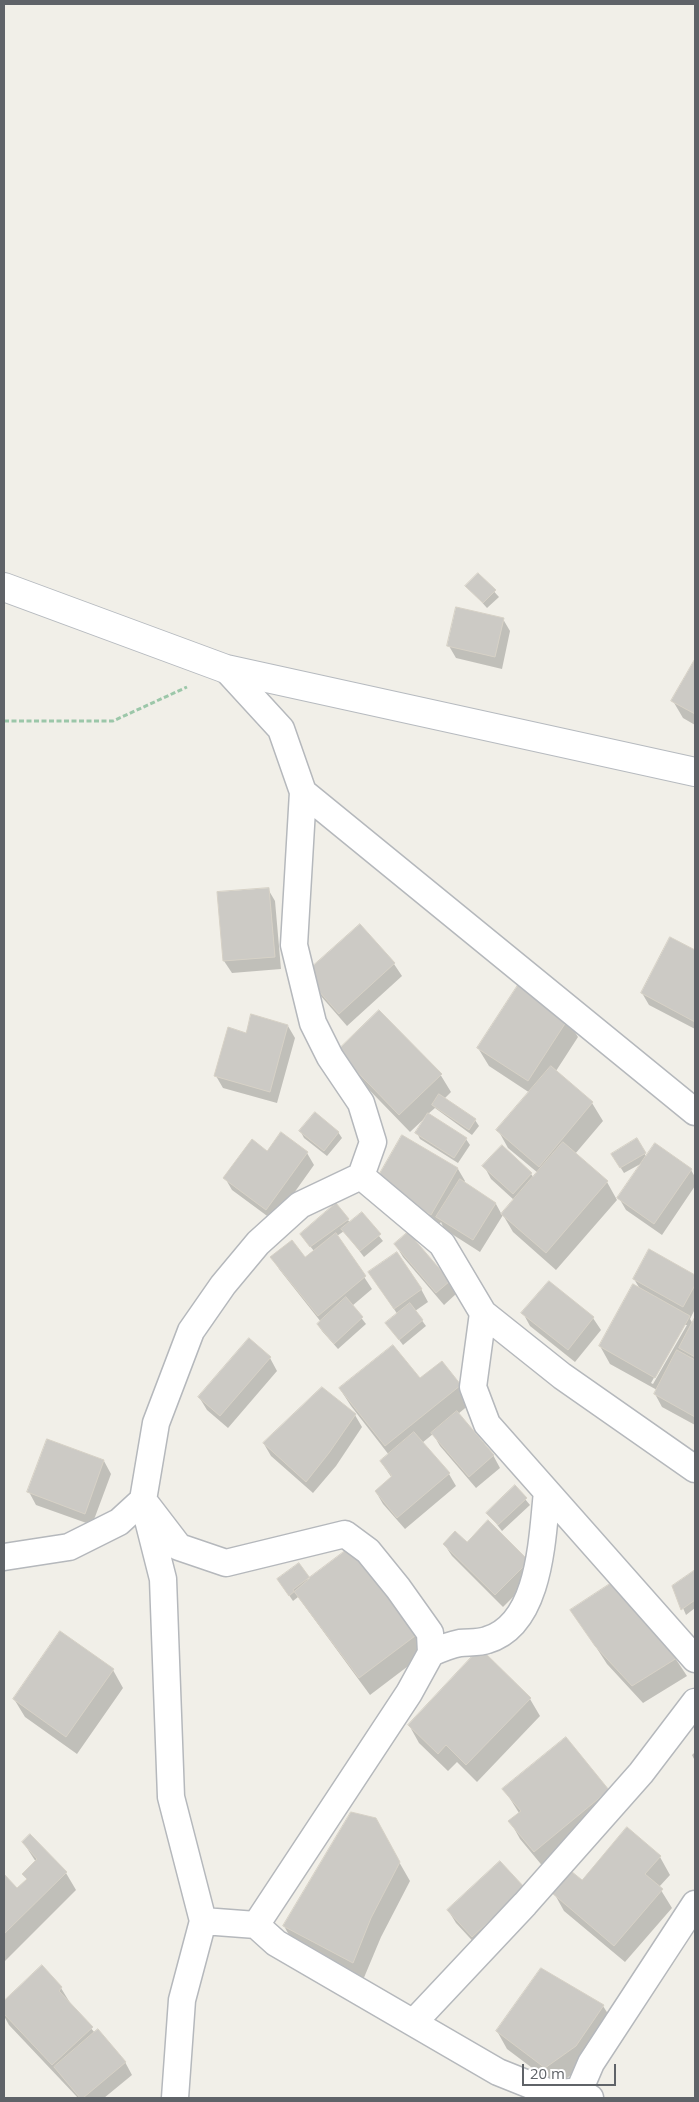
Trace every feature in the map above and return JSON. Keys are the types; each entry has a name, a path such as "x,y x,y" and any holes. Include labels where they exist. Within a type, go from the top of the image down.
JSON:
{"street":[{"path":"4,587 226,669 695,772"},
{"path":"176,2098 182,2000 203,1921 171,1797 163,1579 143,1500 156,1423 191,1331 224,1285 258,1243 300,1205 361,1176 373,1142 361,1103 330,1057 313,1023 294,945 303,792 281,729 226,669"},
{"path":"303,792 695,1112"},
{"path":"361,1176 442,1244 483,1313 562,1376 695,1469"},
{"path":"483,1313 474,1387 488,1424 695,1659"},
{"path":"431,1653 458,1643 488,1640 510,1626 525,1604 537,1577 547,1492"},
{"path":"4,1556 69,1547 119,1522 143,1500"},
{"path":"143,1500 180,1547 226,1563 345,1534 368,1552 430,1633 431,1653 409,1693 256,1925"},
{"path":"414,2022 525,1904 641,1773 695,1702"},
{"path":"203,1921 256,1925 276,1943 498,2072 553,2094 584,2095 591,2063 695,1904"}],"path":[{"path":"4,722 113,721 226,669"}],"building":[{"path":"478,573 496,590 483,603 465,586"},
{"path":"456,607 504,618 495,657 447,646"},
{"path":"695,659 695,714 671,701"},
{"path":"269,888 275,957 223,961 217,892"},
{"path":"360,924 395,963 339,1014 304,974"},
{"path":"670,937 695,950 695,1022 641,993"},
{"path":"518,985 568,1019 528,1081 477,1048"},
{"path":"379,1010 442,1074 399,1115 337,1051"},
{"path":"251,1014 288,1025 270,1092 214,1076 228,1027 246,1033"},
{"path":"551,1066 593,1102 539,1167 496,1130"},
{"path":"439,1094 476,1119 469,1130 432,1105"},
{"path":"315,1112 339,1132 324,1151 299,1131"},
{"path":"428,1113 467,1138 454,1158 415,1133"},
{"path":"281,1132 308,1152 266,1210 223,1178 252,1139 267,1151"},
{"path":"402,1135 458,1168 431,1215 375,1182"},
{"path":"637,1138 646,1153 620,1168 611,1154"},
{"path":"563,1142 608,1181 546,1253 501,1214"},
{"path":"655,1143 692,1169 654,1224 617,1198"},
{"path":"502,1145 532,1173 513,1194 482,1166"},
{"path":"460,1179 496,1203 473,1240 436,1217"},
{"path":"336,1203 349,1219 310,1247 300,1234"},
{"path":"362,1212 381,1234 360,1251 341,1229"},
{"path":"408,1232 450,1281 436,1293 394,1244"},
{"path":"336,1233 366,1276 318,1316 270,1257 292,1240 305,1257"},
{"path":"649,1249 695,1275 695,1285 683,1307 633,1279"},
{"path":"397,1252 422,1289 394,1309 368,1272"},
{"path":"549,1281 594,1317 568,1350 521,1313"},
{"path":"633,1284 690,1316 655,1378 599,1346"},
{"path":"346,1297 363,1317 334,1344 317,1324"},
{"path":"410,1303 423,1320 399,1340 385,1323"},
{"path":"695,1317 695,1357 679,1348"},
{"path":"249,1338 271,1357 220,1416 198,1397"},
{"path":"393,1345 420,1378 442,1361 461,1385 385,1446 339,1388"},
{"path":"677,1350 695,1360 695,1417 654,1394"},
{"path":"322,1387 356,1414 306,1482 263,1443"},
{"path":"457,1411 494,1455 469,1477 431,1433"},
{"path":"414,1432 450,1473 397,1518 375,1491 392,1476 380,1461"},
{"path":"47,1439 104,1460 85,1514 27,1492"},
{"path":"515,1485 527,1498 498,1525 486,1513"},
{"path":"488,1520 529,1561 495,1595 443,1544 455,1531 467,1542"},
{"path":"353,1545 419,1633 359,1678 293,1590"},
{"path":"299,1563 310,1578 289,1596 277,1579"},
{"path":"695,1570 695,1600 681,1610 672,1586"},
{"path":"622,1576 677,1658 632,1686 595,1646 570,1610"},
{"path":"60,1631 114,1669 66,1737 13,1699"},
{"path":"480,1648 531,1698 466,1765 446,1745 438,1754 408,1725"},
{"path":"566,1737 609,1790 534,1852 508,1821 521,1811 502,1789"},
{"path":"351,1812 376,1818 400,1862 371,1918 353,1963 283,1926"},
{"path":"627,1827 661,1856 645,1874 663,1889 614,1946 552,1893 571,1871 582,1880"},
{"path":"30,1834 67,1872 4,1934 4,1874 17,1888 27,1879 22,1874 37,1859 22,1842"},
{"path":"500,1861 525,1888 472,1937 447,1910"},
{"path":"42,1965 62,1987 59,1991 93,2027 52,2065 4,2014 4,2001"},
{"path":"541,1968 604,2005 576,2046 545,2068 496,2031"},
{"path":"98,2029 126,2062 83,2098 80,2098 54,2067"}]}
